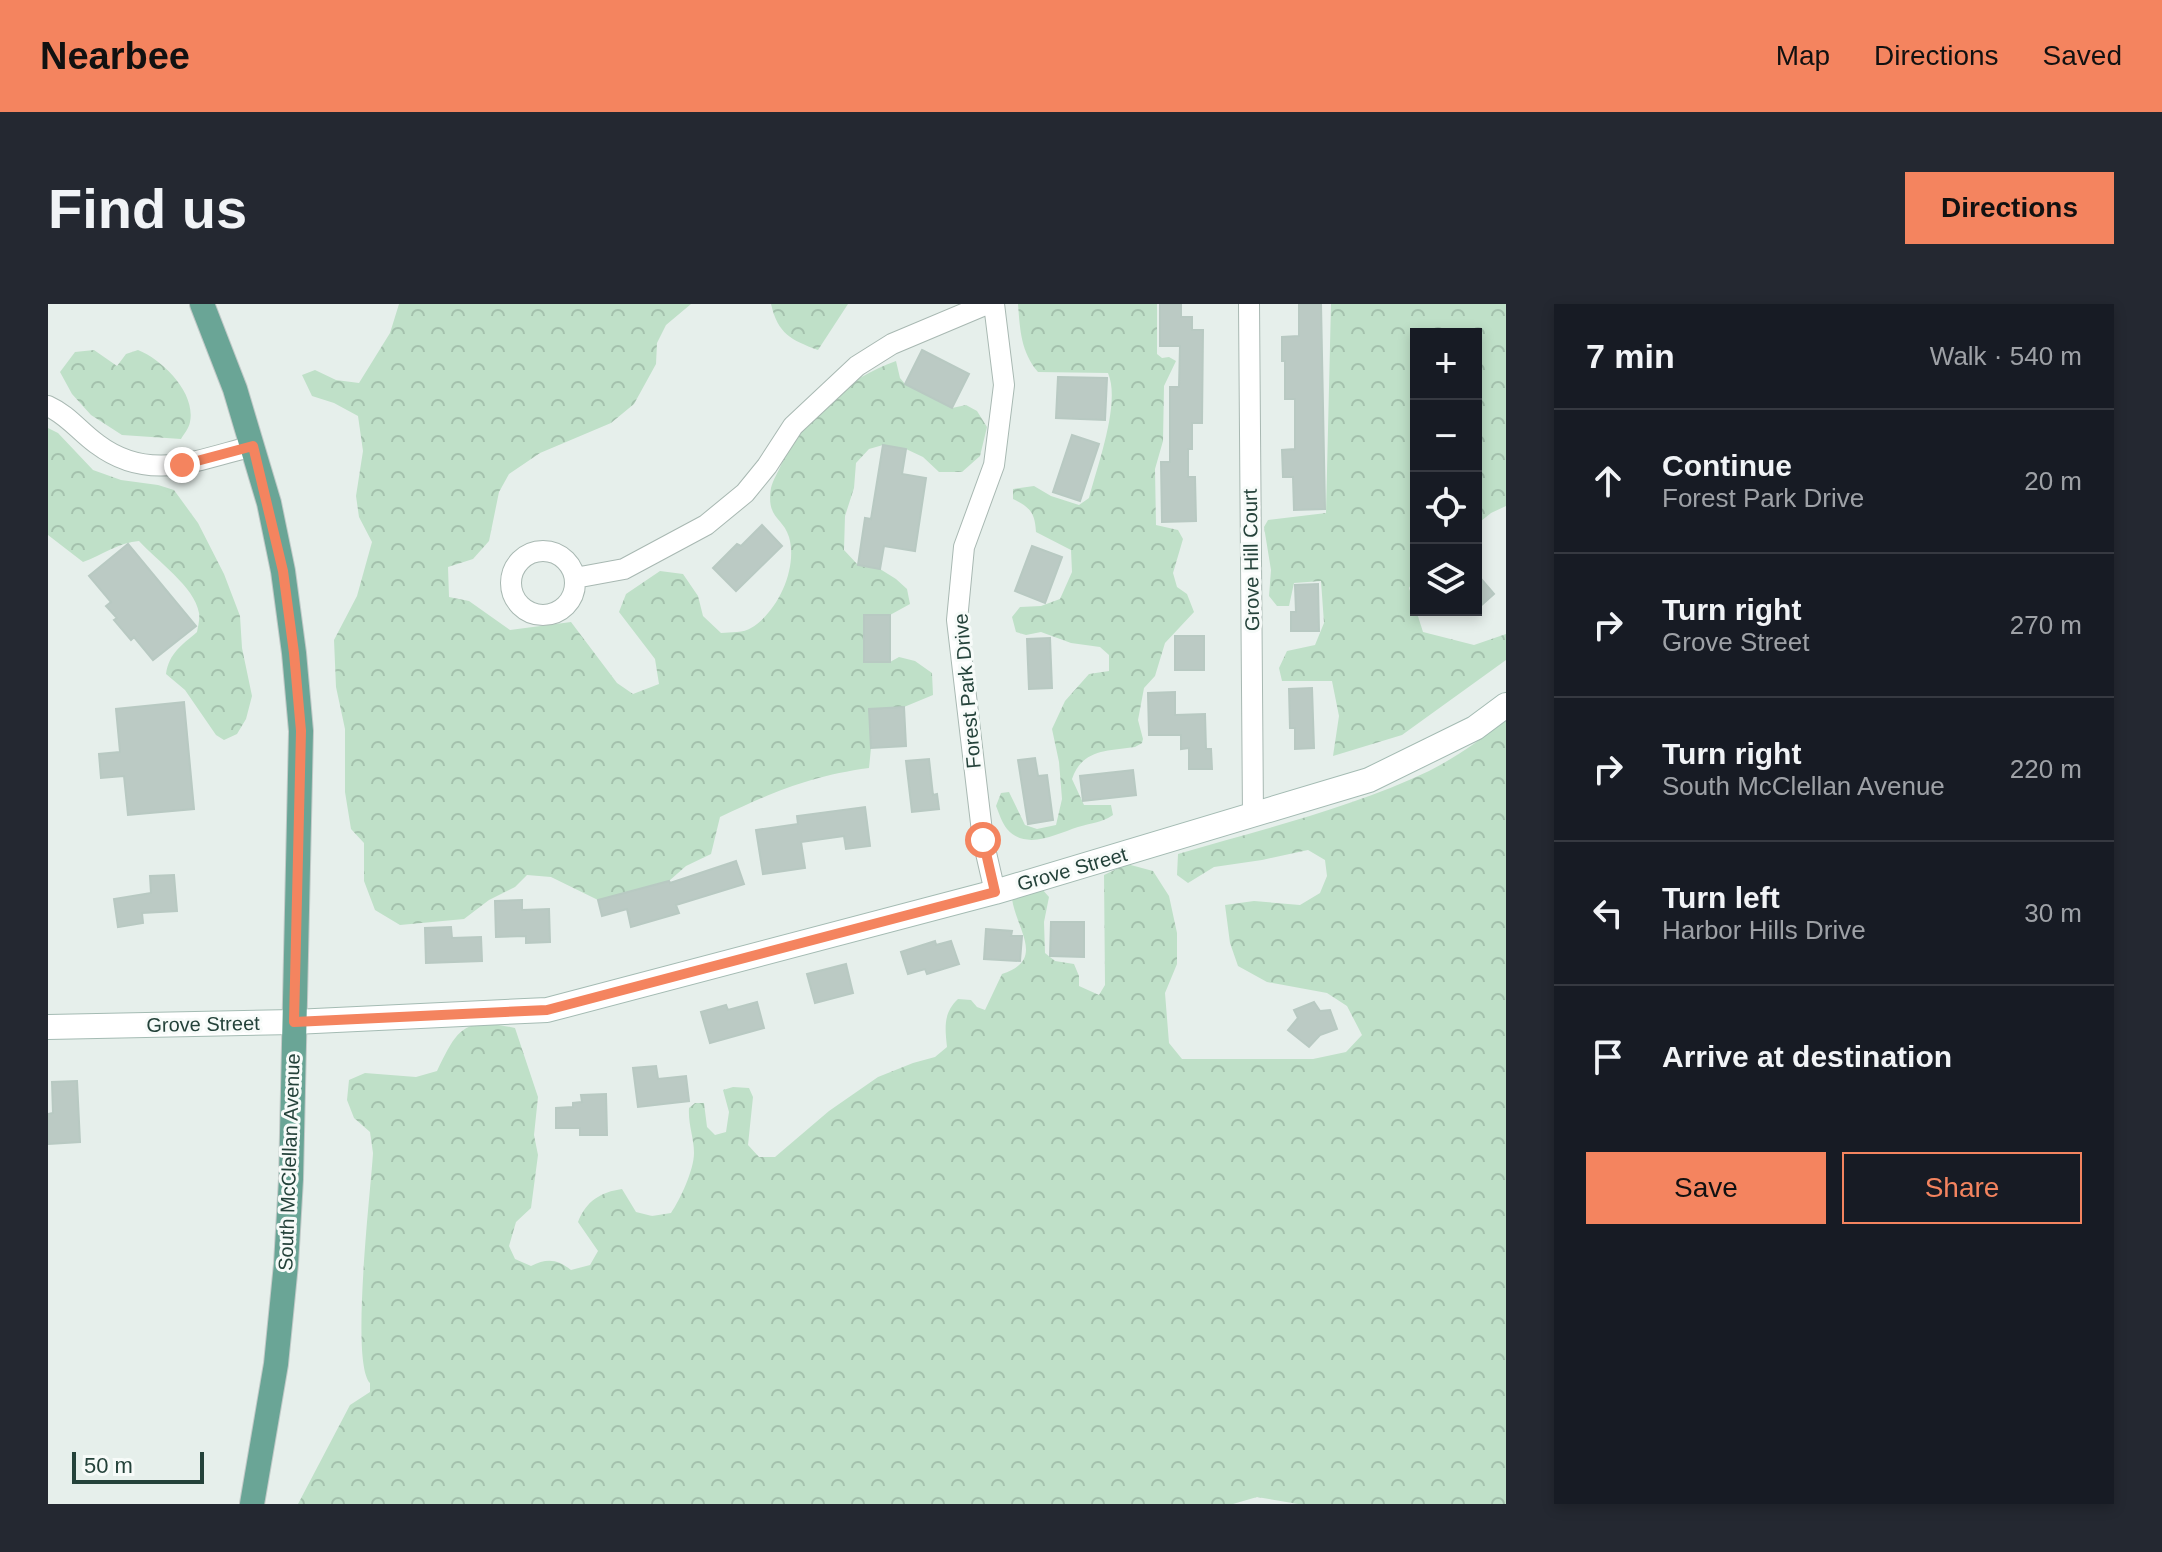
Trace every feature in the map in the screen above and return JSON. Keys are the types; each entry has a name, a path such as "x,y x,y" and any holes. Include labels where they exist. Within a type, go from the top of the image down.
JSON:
{"main road":[{"name":"South McClellan Avenue","path":"202,304 253,446 283,571 301,731 286,1264 276,1364 252,1504"},
{"name":"Grove Street","path":"48,1027 294,1022 547,1010 995,892 1369,780 1475,728 1506,705"}],"street":[{"path":"575,578 624,569 706,525 745,493 793,426 857,366 892,344 987,304"},
{"name":"Forest Park Drive","path":"994,304 1004,385 994,465 964,547 957,620 983,840 995,892"},
{"name":"Grove Hill Court","path":"1249,304 1253,816"},
{"path":"48,406 62,412 96,444 116,457 139,465 182,465 253,446"}],"green space":[{"path":"399,304 691,304 666,325 657,343 656,364 634,404 611,423 540,453 509,474 499,492 489,541 473,559 448,567 449,597 469,601 510,630 571,622 617,683 633,694 659,684 655,659 619,612 626,594 660,571 683,574 698,596 703,616 721,633 751,628 770,611 784,588 791,562 789,537 771,506 771,488 801,431 828,402 860,378 896,361 900,378 905,384 952,408 966,405 977,411 987,427 980,456 962,472 939,472 923,457 906,449 883,445 869,449 856,463 854,488 845,516 844,550 858,565 880,569 896,579 907,589 910,604 890,615 864,616 864,661 890,662 899,657 915,661 932,673 933,695 904,707 870,709 869,768 792,786 720,817 711,854 686,866 669,881 598,900 551,877 527,875 515,887 489,900 464,919 400,925 375,910 364,881 364,843 351,829 345,792 345,729 336,687 334,640 357,596 372,542 359,517 356,496 363,451 358,416 312,396 302,375 315,370 336,380 359,383 390,333"},
{"path":"771,304 848,304 818,350 787,334"},
{"path":"1018,304 1157,304 1157,354 1176,361 1164,386 1163,441 1155,469 1156,525 1178,530 1183,539 1173,573 1177,587 1187,594 1194,612 1165,643 1155,676 1144,688 1138,720 1142,743 1089,757 1076,769 1072,779 1084,805 1111,805 1113,815 1051,837 1032,840 1015,836 1005,827 996,806 1001,793 1009,792 1025,825 1037,829 1056,825 1062,799 1052,729 1065,701 1089,674 1109,671 1109,655 1100,647 1071,643 1041,632 1026,635 1016,632 1012,617 1020,607 1041,606 1060,599 1072,572 1071,550 1036,532 1033,515 1013,499 1013,489 1034,486 1051,496 1079,505 1089,498 1112,401 1108,373 1038,372 1025,349"},
{"path":"1331,304 1506,304 1506,506 1482,520 1482,328 1410,328 1409,588 1410,616 1418,616 1423,632 1474,645 1506,634 1506,660 1402,735 1333,756 1339,716 1332,681 1282,681 1279,668 1287,651 1315,645 1324,623 1321,581 1294,583 1289,606 1277,606 1269,596 1271,570 1264,527 1268,520 1326,513"},
{"path":"94,350 117,366 126,354 138,350 158,361 176,379 191,411 189,424 181,439 122,435 91,415 72,394 60,372 75,352"},
{"path":"48,428 58,433 93,470 121,480 174,490 198,523 224,574 240,616 242,648 252,696 246,719 237,734 224,740 216,735 185,690 166,674 173,655 197,632 199,620 196,603 174,575 139,541 118,546 83,562 48,535"},
{"path":"1506,720 1506,1504 1298,1504 1257,1497 1233,1504 298,1504 350,1405 370,1392 364,1369 362,1311 373,1153 370,1132 354,1118 347,1100 349,1080 365,1073 416,1077 437,1071 457,1035 465,1029 484,1024 515,1028 538,1097 534,1135 538,1155 531,1208 516,1222 509,1246 515,1259 531,1266 552,1261 571,1270 590,1265 598,1251 578,1222 585,1208 601,1195 622,1189 636,1212 652,1216 671,1213 692,1168 694,1147 689,1108 695,1103 704,1103 707,1127 715,1135 726,1132 729,1112 723,1090 749,1088 753,1097 748,1145 759,1157 775,1157 829,1111 878,1077 935,1057 947,1047 946,1021 953,1004 958,999 971,1000 985,1010 1002,974 1023,961 1025,943 1012,899 1042,889 1049,897 1044,922 1045,953 1055,961 1074,964 1079,986 1099,995 1105,985 1104,875 1127,864 1153,871 1169,896 1177,933 1177,964 1165,993 1169,1043 1182,1059 1313,1059 1346,1052 1362,1035 1347,1006 1327,993 1267,982 1238,966 1230,943 1225,905 1254,901 1300,905 1320,893 1327,876 1325,860 1308,850 1214,867 1188,883 1177,875 1178,854 1305,817 1399,784 1449,760"}],"building":[{"path":"1160,304 1181,304 1181,317 1192,317 1192,330 1203,330 1202,423 1192,423 1192,449 1188,449 1188,477 1195,477 1196,521 1162,522 1161,462 1170,462 1170,387 1179,387 1180,346 1160,346"},
{"path":"1299,304 1321,304 1325,509 1294,510 1293,477 1283,477 1282,450 1295,449 1295,399 1285,399 1282,337 1299,336"},
{"path":"922,350 969,374 952,408 905,384"},
{"path":"1058,377 1107,378 1105,420 1056,418"},
{"path":"1072,435 1099,444 1080,501 1053,492"},
{"path":"883,445 906,449 902,474 926,478 915,551 884,546 880,569 858,565 865,518 871,519"},
{"path":"762,525 782,546 736,591 713,568"},
{"path":"128,544 196,626 153,660 134,637 131,640 114,620 117,618 106,606 111,602 89,576"},
{"path":"1032,546 1062,557 1045,603 1015,591"},
{"path":"1482,580 1494,594 1482,605"},
{"path":"1318,584 1319,631 1291,631 1291,612 1296,612 1295,585"},
{"path":"864,615 890,615 890,662 864,662"},
{"path":"1175,636 1204,636 1204,670 1175,670"},
{"path":"1050,638 1052,688 1029,689 1027,639"},
{"path":"1312,688 1314,748 1295,749 1295,728 1290,728 1289,689"},
{"path":"1175,692 1175,715 1205,714 1206,749 1211,749 1212,769 1189,769 1189,748 1181,749 1181,735 1149,735 1148,693"},
{"path":"184,702 194,809 128,815 124,776 101,778 99,754 120,752 116,709"},
{"path":"904,707 906,746 871,748 869,709"},
{"path":"1035,758 1038,776 1047,775 1053,820 1028,824 1018,760"},
{"path":"929,759 933,795 937,794 939,809 912,812 906,761"},
{"path":"1133,770 1136,795 1083,801 1080,776"},
{"path":"865,807 870,846 846,849 844,836 801,842 805,868 763,874 756,830 798,824 797,816"},
{"path":"736,861 744,884 676,905 679,913 631,927 627,909 602,916 598,900 670,883"},
{"path":"174,875 177,911 142,913 143,923 118,927 114,899 151,893 150,876"},
{"path":"522,900 522,910 549,909 550,942 526,943 526,936 496,937 495,901"},
{"path":"1051,922 1084,922 1084,957 1050,956"},
{"path":"451,927 452,938 481,937 482,961 426,963 425,928"},
{"path":"986,929 1012,931 1011,936 1022,936 1020,961 984,959"},
{"path":"935,941 936,945 951,941 959,964 927,974 925,969 908,974 901,952"},
{"path":"846,964 853,993 815,1003 807,974"},
{"path":"757,1002 764,1028 710,1043 701,1012 726,1005 728,1010"},
{"path":"1314,1002 1320,1011 1330,1010 1337,1029 1320,1035 1309,1047 1288,1030 1298,1018 1294,1010"},
{"path":"656,1066 658,1079 686,1076 689,1101 638,1107 633,1068"},
{"path":"77,1081 80,1142 48,1144 48,1114 53,1113 52,1082"},
{"path":"606,1094 607,1135 580,1135 580,1128 556,1128 556,1108 573,1107 573,1103 582,1102 581,1095"}],"route":[{"path":"182,465 253,446 283,571 301,731 294,1022 547,1010 995,892 983,840"}]}
